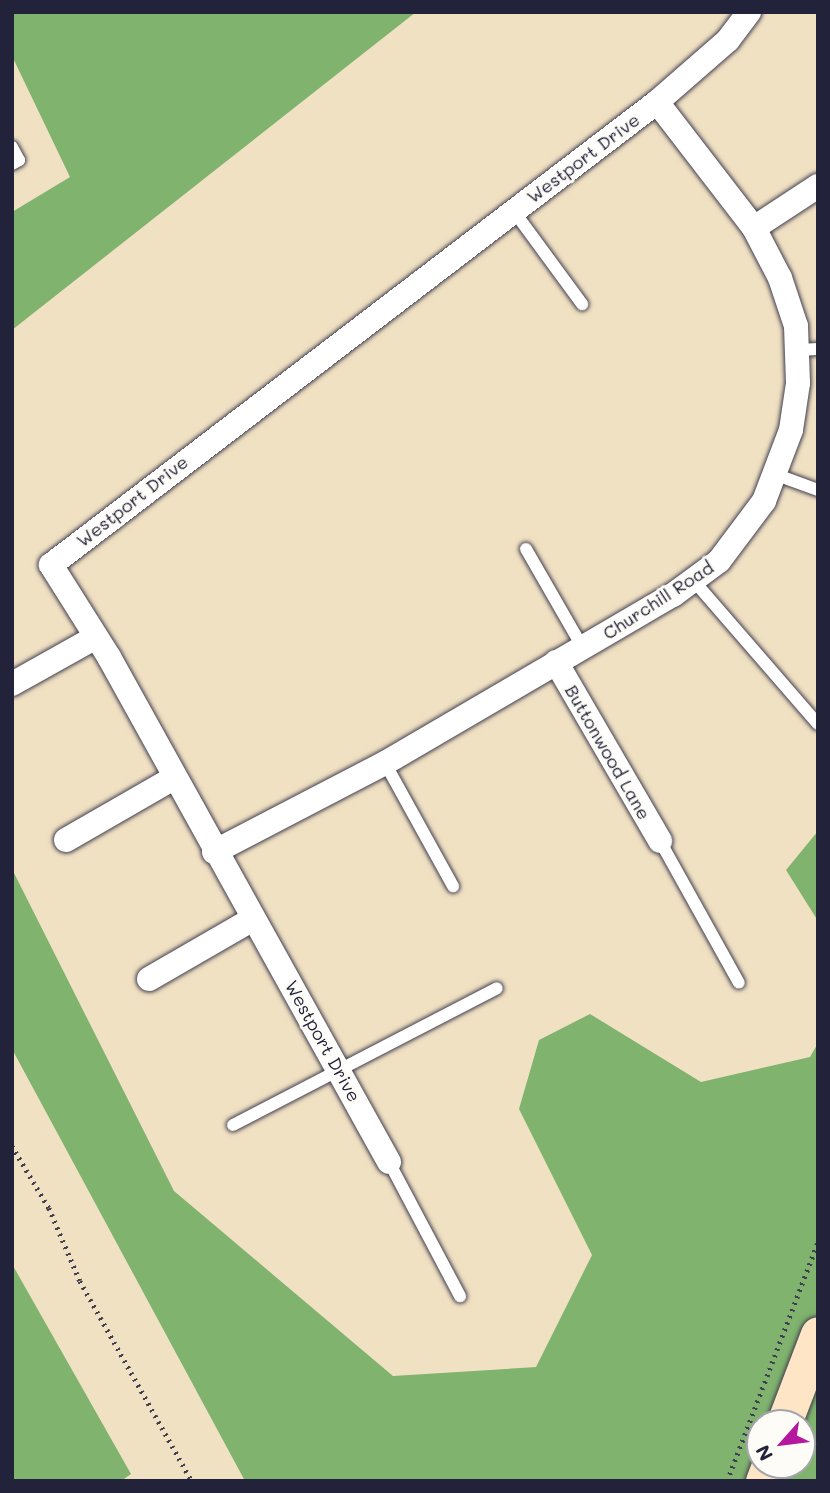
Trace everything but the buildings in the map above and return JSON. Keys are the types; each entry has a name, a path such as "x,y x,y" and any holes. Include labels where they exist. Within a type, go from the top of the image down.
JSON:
{"street":[{"name":"Westport Drive","path":"388,1162 338,1067 214,852 96,637 51,565 657,102 727,40 749,12"},
{"name":"Churchill Road","path":"214,852 385,763 583,648 694,581 746,531 777,475 791,430 798,383 808,349 796,326 780,278 754,228 657,102"},
{"path":"754,228 818,186"},
{"path":"12,684 96,637"},
{"name":"Buttonwood Lane","path":"556,662 660,841"},
{"path":"66,840 174,778"},
{"path":"149,979 253,919"},
{"path":"790,1409 818,1334"}],"lane":[{"path":"12,147 19,160 12,164"},
{"path":"513,210 582,304"},
{"path":"777,475 818,490"},
{"path":"526,550 583,648"},
{"path":"694,581 818,724"},
{"path":"385,763 453,886"},
{"path":"660,841 739,983"},
{"path":"233,1125 338,1067 497,988"},
{"path":"388,1162 460,1296"}],"path":[{"path":"12,1146 48,1208 80,1281 192,1481"},
{"path":"727,1481 818,1241"}],"green space":[{"path":"12,12 416,12 12,330 12,212 70,177 12,56"},
{"path":"818,831 818,921 786,870"},
{"path":"12,869 174,1191 393,1376 536,1367 592,1255 519,1109 539,1040 590,1014 701,1082 810,1057 818,1043 818,1481 245,1481 12,1049"},
{"path":"12,1264 131,1474 121,1481 12,1481"}]}
